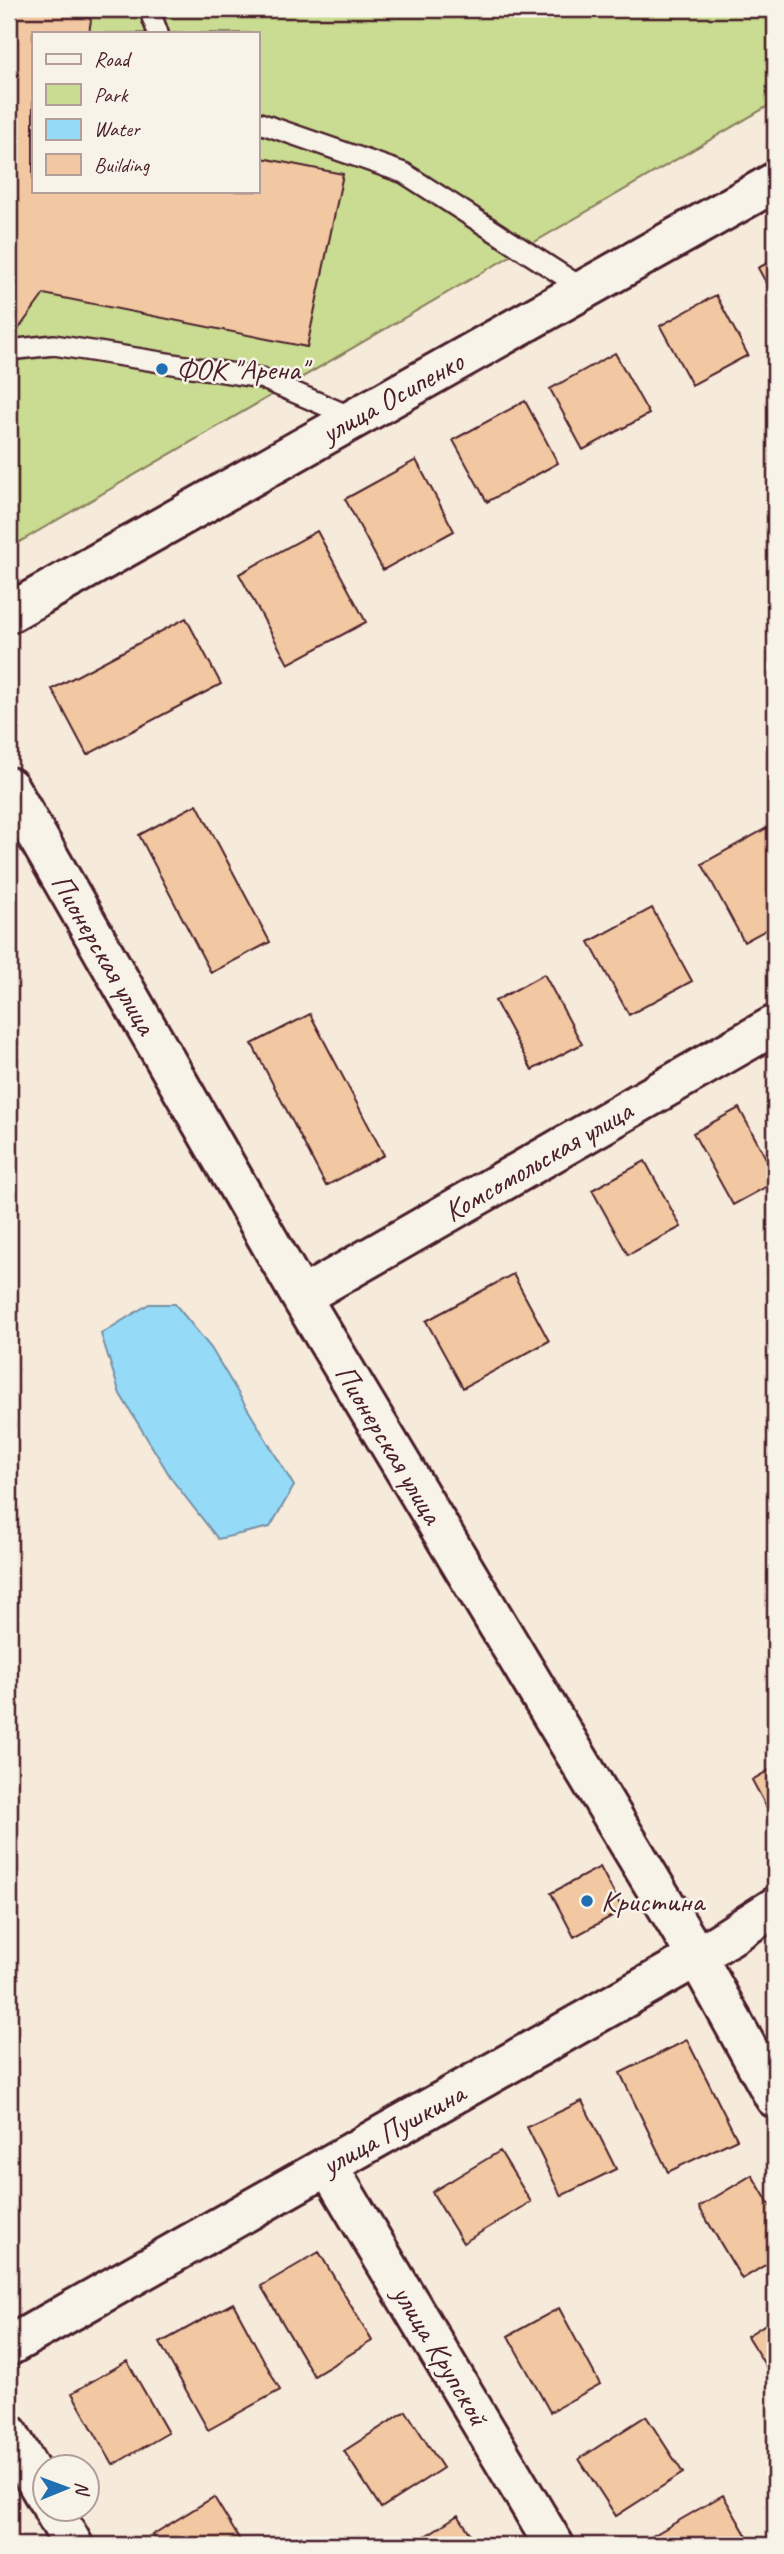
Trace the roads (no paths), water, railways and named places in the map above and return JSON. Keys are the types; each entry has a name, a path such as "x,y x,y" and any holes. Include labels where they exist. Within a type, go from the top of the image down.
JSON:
{"street":[{"name":"улица Осипенко","path":"9,613 775,182"},
{"name":"Пионерская улица","path":"9,787 301,1297 697,1957 775,2098"},
{"name":"Комсомольская улица","path":"301,1297 775,1025"},
{"name":"улица Пушкина","path":"9,2346 697,1957 775,1907"},
{"name":"улица Крупской","path":"328,2166 554,2545"},
{"path":"9,2434 32,2474"},
{"path":"60,2522 73,2545"}],"lane":[{"path":"149,9 159,32"},
{"path":"259,123 404,173 584,289"},
{"path":"9,350 54,345 261,378 354,418"}],"water":[{"path":"149,1304 175,1304 211,1348 294,1486 270,1527 218,1539 173,1481 120,1394 101,1334"}],"place":[{"name":"ФОК \"Арена\"","path":"162,369"},
{"name":"Кристина","path":"587,1901"}]}
